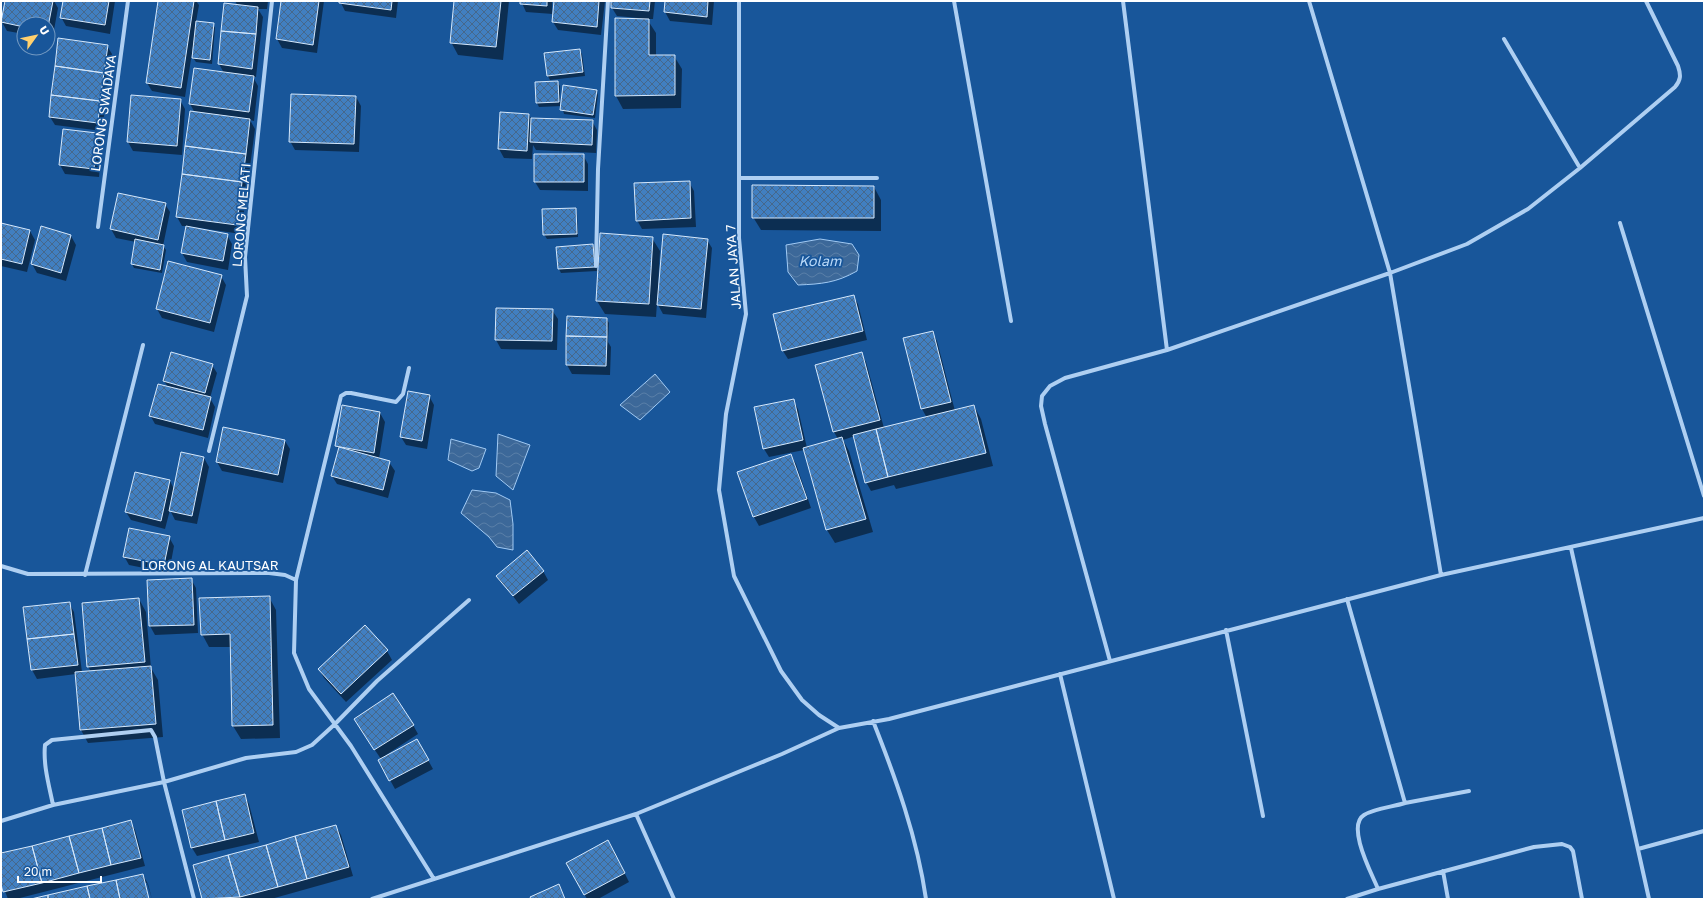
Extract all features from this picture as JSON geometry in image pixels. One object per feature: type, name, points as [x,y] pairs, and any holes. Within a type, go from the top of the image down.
[{"type":"street","name":"LORONG SWADAYA","points":[[98,227],[128,1]]},
{"type":"street","name":"LORONG MELATI","points":[[209,451],[247,296],[245,257],[272,1]]},
{"type":"street","points":[[596,266],[598,169],[608,1]]},
{"type":"street","name":"JALAN JAYA 7","points":[[739,1],[739,238],[746,314],[726,414],[720,490],[734,576],[781,671],[806,704],[819,715],[839,728]]},
{"type":"street","points":[[954,1],[1011,321]]},
{"type":"street","points":[[1123,1],[1167,350]]},
{"type":"street","points":[[1309,1],[1390,273],[1441,575]]},
{"type":"street","points":[[1110,661],[1041,406],[1042,396],[1050,386],[1065,378],[1167,350],[1390,273],[1467,244],[1528,209],[1580,168],[1675,88],[1679,82],[1680,75],[1678,66],[1646,1]]},
{"type":"street","points":[[1504,39],[1580,168]]},
{"type":"street","points":[[739,178],[877,178]]},
{"type":"street","points":[[1620,223],[1704,496]]},
{"type":"street","points":[[85,575],[143,345]]},
{"type":"street","points":[[296,580],[341,396],[346,392],[396,402],[403,394],[409,368]]},
{"type":"street","points":[[372,899],[636,814],[782,754],[839,728],[873,721],[889,720],[1226,630],[1441,575],[1704,518]]},
{"type":"street","points":[[1571,548],[1649,899]]},
{"type":"street","name":"LORONG AL KAUTSAR","points":[[1,566],[28,574],[85,575],[269,573],[285,575],[296,580],[294,653],[309,689],[351,746],[434,879]]},
{"type":"street","points":[[1347,599],[1405,803]]},
{"type":"street","points":[[1,822],[53,805],[164,782],[246,758],[296,752],[312,745],[377,681],[469,600]]},
{"type":"street","points":[[1226,630],[1263,816]]},
{"type":"street","points":[[1060,674],[1114,899]]},
{"type":"street","points":[[873,721],[892,770],[911,828],[917,849],[926,899]]},
{"type":"street","points":[[53,805],[46,768],[45,745],[52,740],[151,730],[156,737],[164,782],[194,899]]},
{"type":"street","points":[[1378,889],[1357,832],[1358,822],[1362,816],[1405,803],[1469,791]]},
{"type":"street","points":[[636,814],[674,899]]},
{"type":"street","points":[[1638,849],[1704,831]]},
{"type":"street","points":[[1347,899],[1378,889],[1534,847],[1562,844],[1570,847],[1573,851],[1582,899]]},
{"type":"street","points":[[1443,871],[1448,899]]},
{"type":"water","name":"Kolam","points":[[820,239],[852,244],[859,255],[857,271],[842,278],[828,282],[798,285],[788,272],[786,245]]},
{"type":"water","points":[[655,374],[670,392],[640,420],[620,405]]},
{"type":"water","points":[[498,434],[530,445],[513,490],[496,476]]},
{"type":"water","points":[[451,439],[486,449],[479,468],[472,471],[448,460]]},
{"type":"water","points":[[472,490],[496,493],[510,500],[513,524],[513,550],[497,547],[489,537],[461,513]]},
{"type":"building","points":[[5,1],[53,1],[50,16],[16,16],[16,25],[1,22]]},
{"type":"building","points":[[63,1],[109,1],[105,25],[60,18]]},
{"type":"building","points":[[158,1],[194,1],[181,88],[146,83]]},
{"type":"building","points":[[281,1],[319,1],[313,45],[276,39]]},
{"type":"building","points":[[339,1],[392,1],[391,10],[339,3]]},
{"type":"building","points":[[454,1],[501,1],[496,47],[450,43]]},
{"type":"building","points":[[520,1],[547,1],[547,6],[520,4]]},
{"type":"building","points":[[554,1],[599,1],[597,27],[552,22]]},
{"type":"building","points":[[611,1],[650,1],[649,11],[611,8]]},
{"type":"building","points":[[665,1],[708,1],[707,17],[664,12]]},
{"type":"building","points":[[224,3],[258,7],[256,34],[221,31]]},
{"type":"building","points":[[615,18],[649,19],[649,55],[675,55],[675,95],[615,96]]},
{"type":"building","points":[[196,21],[214,23],[210,60],[192,58]]},
{"type":"building","points":[[221,31],[256,34],[252,69],[218,64]]},
{"type":"building","points":[[58,38],[108,45],[104,73],[55,66]]},
{"type":"building","points":[[580,49],[583,72],[547,76],[544,53]]},
{"type":"building","points":[[55,66],[104,73],[100,101],[51,95]]},
{"type":"building","points":[[194,68],[254,76],[249,112],[189,104]]},
{"type":"building","points":[[558,81],[559,102],[536,103],[535,82]]},
{"type":"building","points":[[563,85],[597,90],[593,115],[560,110]]},
{"type":"building","points":[[291,94],[356,96],[354,144],[289,142]]},
{"type":"building","points":[[51,95],[100,101],[98,123],[49,117]]},
{"type":"building","points":[[131,95],[181,99],[177,146],[127,142]]},
{"type":"building","points":[[190,111],[250,119],[246,154],[185,146]]},
{"type":"building","points":[[500,112],[529,114],[527,151],[498,149]]},
{"type":"building","points":[[531,118],[593,120],[592,145],[530,142]]},
{"type":"building","points":[[63,129],[97,133],[94,169],[59,165]]},
{"type":"building","points":[[185,146],[246,154],[242,182],[182,174]]},
{"type":"building","points":[[534,154],[584,154],[584,182],[534,182]]},
{"type":"building","points":[[182,174],[242,182],[237,225],[176,217]]},
{"type":"building","points":[[690,181],[691,218],[636,221],[634,183]]},
{"type":"building","points":[[752,185],[874,186],[874,218],[752,218]]},
{"type":"building","points":[[118,193],[166,203],[158,240],[110,229]]},
{"type":"building","points":[[576,208],[577,234],[543,235],[542,209]]},
{"type":"building","points":[[1,223],[30,230],[22,264],[1,259]]},
{"type":"building","points":[[41,226],[71,235],[61,273],[31,264]]},
{"type":"building","points":[[186,226],[228,234],[223,261],[181,253]]},
{"type":"building","points":[[600,233],[653,237],[649,304],[596,301]]},
{"type":"building","points":[[663,234],[708,239],[701,309],[657,305]]},
{"type":"building","points":[[135,239],[164,245],[160,270],[131,264]]},
{"type":"building","points":[[593,244],[595,267],[558,269],[556,247]]},
{"type":"building","points":[[168,261],[222,275],[210,323],[156,309]]},
{"type":"building","points":[[854,295],[863,331],[782,351],[773,314]]},
{"type":"building","points":[[496,308],[553,309],[552,341],[495,340]]},
{"type":"building","points":[[567,316],[607,318],[607,337],[566,336]]},
{"type":"building","points":[[933,331],[951,402],[921,409],[903,338]]},
{"type":"building","points":[[566,336],[607,337],[606,366],[566,365]]},
{"type":"building","points":[[171,352],[213,364],[205,393],[163,381]]},
{"type":"building","points":[[862,352],[880,420],[833,432],[815,365]]},
{"type":"building","points":[[158,384],[211,397],[203,430],[149,416]]},
{"type":"building","points":[[408,391],[430,395],[422,441],[400,437]]},
{"type":"building","points":[[794,399],[803,440],[763,449],[754,407]]},
{"type":"building","points":[[342,405],[380,412],[374,453],[335,446]]},
{"type":"building","points":[[974,405],[986,453],[888,477],[876,429]]},
{"type":"building","points":[[223,427],[285,440],[278,475],[216,462]]},
{"type":"building","points":[[876,429],[888,477],[865,483],[853,435]]},
{"type":"building","points":[[842,437],[866,519],[826,530],[803,448]]},
{"type":"building","points":[[339,447],[390,461],[383,490],[331,476]]},
{"type":"building","points":[[181,452],[204,457],[192,516],[169,511]]},
{"type":"building","points":[[791,454],[807,499],[753,517],[737,472]]},
{"type":"building","points":[[135,472],[170,480],[161,521],[125,512]]},
{"type":"building","points":[[129,528],[170,536],[164,565],[123,557]]},
{"type":"building","points":[[527,550],[544,571],[513,596],[496,576]]},
{"type":"building","points":[[192,578],[194,625],[149,626],[147,580]]},
{"type":"building","points":[[270,596],[273,725],[232,726],[230,634],[201,635],[199,598]]},
{"type":"building","points":[[139,598],[145,662],[87,667],[82,603]]},
{"type":"building","points":[[70,602],[74,634],[27,639],[23,607]]},
{"type":"building","points":[[365,625],[388,650],[341,694],[318,669]]},
{"type":"building","points":[[74,634],[78,665],[31,670],[27,639]]},
{"type":"building","points":[[151,666],[156,724],[80,730],[75,672]]},
{"type":"building","points":[[393,693],[414,725],[374,750],[354,719]]},
{"type":"building","points":[[417,739],[429,760],[389,781],[378,760]]},
{"type":"building","points":[[245,794],[254,833],[225,840],[216,801]]},
{"type":"building","points":[[216,801],[225,840],[191,848],[182,810]]},
{"type":"building","points":[[131,820],[141,858],[111,865],[102,828]]},
{"type":"building","points":[[336,825],[349,867],[307,879],[295,836]]},
{"type":"building","points":[[102,828],[111,865],[79,873],[69,836]]},
{"type":"building","points":[[69,836],[79,873],[42,883],[32,846]]},
{"type":"building","points":[[295,836],[307,879],[278,887],[266,845]]},
{"type":"building","points":[[608,840],[625,873],[584,895],[566,863]]},
{"type":"building","points":[[266,845],[278,887],[240,897],[228,855]]},
{"type":"building","points":[[32,846],[42,883],[3,892],[1,885],[1,853]]},
{"type":"building","points":[[228,855],[240,897],[202,899],[193,865]]},
{"type":"building","points":[[143,874],[149,899],[120,899],[116,880]]},
{"type":"building","points":[[116,880],[120,899],[90,899],[87,886]]},
{"type":"building","points":[[559,884],[565,899],[531,899],[530,897]]},
{"type":"building","points":[[87,886],[90,899],[48,899],[48,895]]},
{"type":"building","points":[[48,895],[48,899],[31,899]]}]
